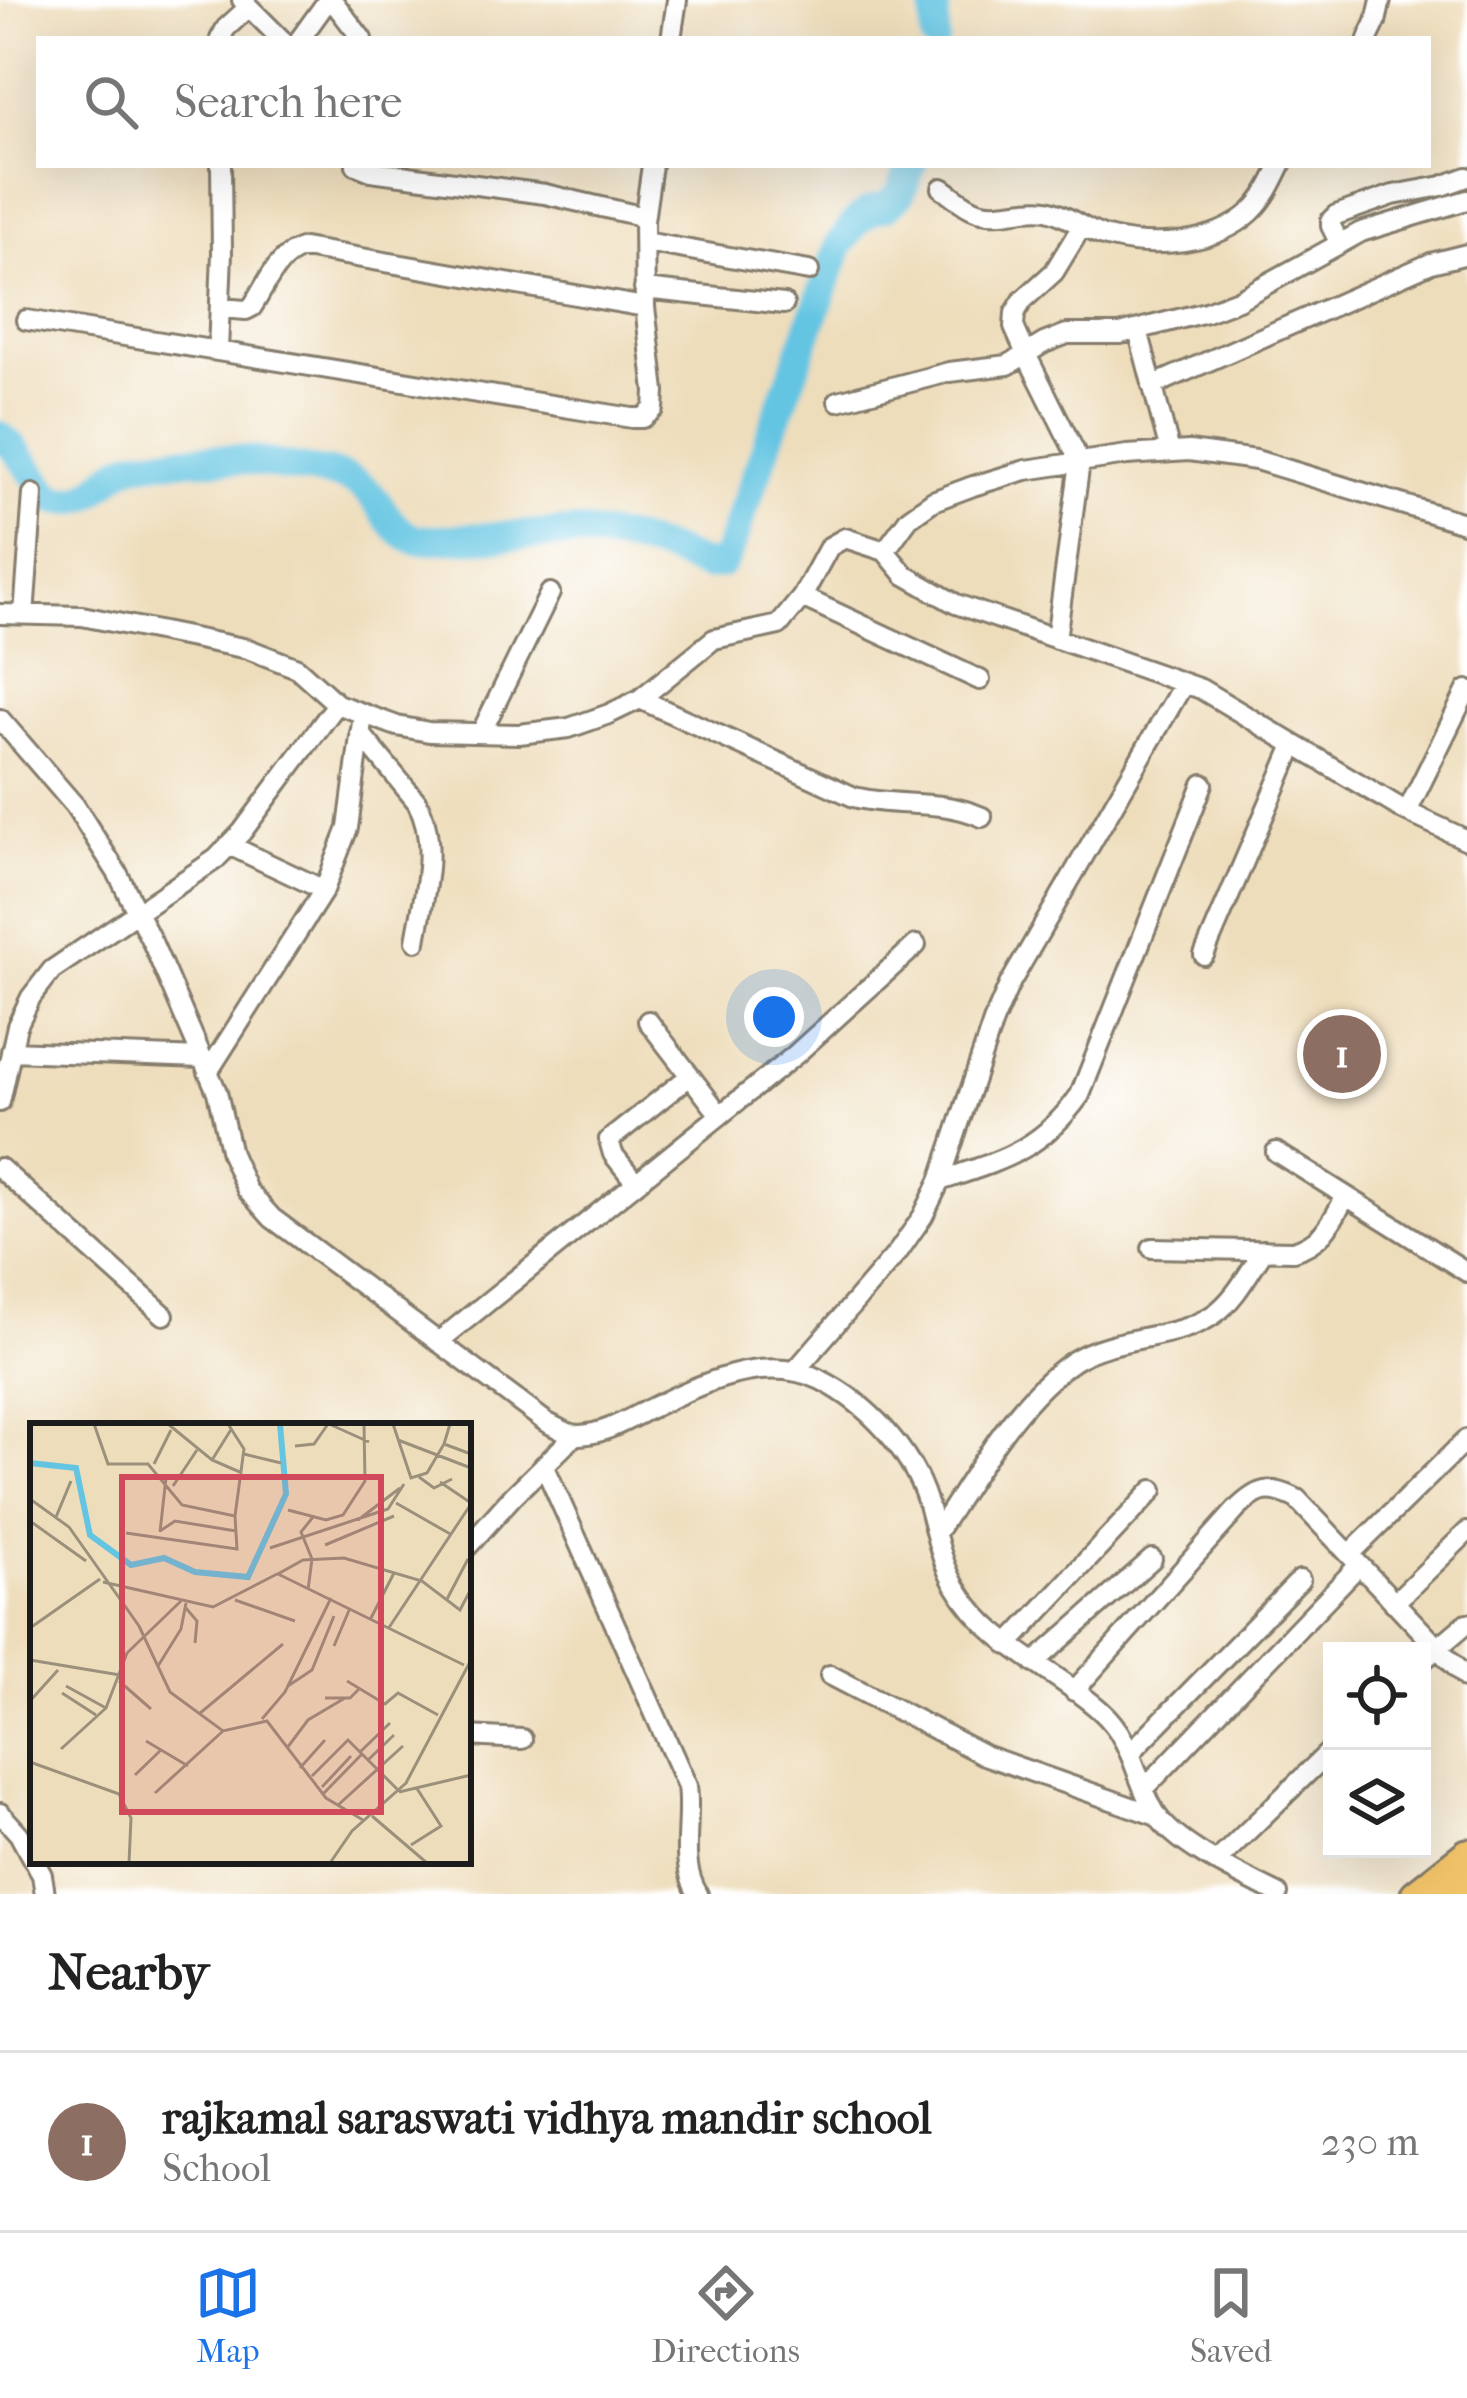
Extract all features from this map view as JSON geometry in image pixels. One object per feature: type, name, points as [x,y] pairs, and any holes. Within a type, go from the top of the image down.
[{"type":"highway","points":[[1415,1894],[1467,1853]]},
{"type":"highway","points":[[1449,1894],[1467,1880]]},
{"type":"street","points":[[303,36],[330,0],[360,36]]},
{"type":"street","points":[[671,36],[677,0]]},
{"type":"street","points":[[1369,36],[1381,0]]},
{"type":"street","points":[[222,36],[245,3],[278,36]]},
{"type":"street","points":[[218,351],[221,168]]},
{"type":"street","points":[[364,168],[566,198],[637,215],[644,221]]},
{"type":"street","points":[[26,320],[643,418],[654,409],[655,391],[644,298],[644,221],[652,168]]},
{"type":"street","points":[[942,188],[981,212],[1053,211],[1102,236],[1154,243],[1225,230],[1266,195],[1280,168]]},
{"type":"street","points":[[1339,242],[1331,226],[1336,215],[1467,177]]},
{"type":"street","points":[[838,401],[949,372],[1008,365],[1067,334],[1120,334],[1238,300],[1361,232],[1467,200]]},
{"type":"street","points":[[1056,639],[1080,462],[1014,327],[1023,300],[1054,272],[1082,226]]},
{"type":"street","points":[[645,242],[809,271]]},
{"type":"street","points":[[220,308],[252,307],[290,252],[304,248],[644,298],[784,304]]},
{"type":"street","points":[[1152,386],[1431,263],[1467,254]]},
{"type":"street","points":[[1138,330],[1170,452]]},
{"type":"street","points":[[885,551],[909,518],[932,501],[974,485],[1026,470],[1189,451],[1256,460],[1467,524]]},
{"type":"street","points":[[24,615],[33,494]]},
{"type":"street","points":[[362,724],[429,732],[519,734],[568,728],[640,699],[703,645],[732,633],[778,625],[802,596],[829,548],[845,538],[885,551],[905,575],[956,604],[1201,689],[1407,812],[1467,840]]},
{"type":"street","points":[[481,733],[550,593]]},
{"type":"street","points":[[802,596],[980,680]]},
{"type":"street","points":[[0,614],[82,616],[248,649],[297,668],[362,724],[424,815],[429,847],[416,941]]},
{"type":"street","points":[[795,1370],[898,1252],[923,1216],[940,1181],[1009,985],[1184,683]]},
{"type":"street","points":[[1407,812],[1467,690]]},
{"type":"street","points":[[640,699],[854,797],[877,803],[961,807],[982,817]]},
{"type":"street","points":[[0,1102],[17,1026],[52,970],[216,859],[337,704]]},
{"type":"street","points":[[0,719],[75,806],[138,911],[217,1093],[231,1154],[248,1190],[272,1218],[545,1422],[574,1436]]},
{"type":"street","points":[[205,1065],[324,890],[348,829],[362,724]]},
{"type":"street","points":[[1204,955],[1294,745]]},
{"type":"street","points":[[940,1181],[1017,1153],[1040,1139],[1080,1095],[1203,784]]},
{"type":"street","points":[[229,845],[324,890]]},
{"type":"street","points":[[438,1342],[795,1055],[916,945]]},
{"type":"street","points":[[648,1021],[720,1115]]},
{"type":"street","points":[[11,1051],[205,1065]]},
{"type":"street","points":[[636,1183],[609,1140],[690,1076]]},
{"type":"street","points":[[1276,1152],[1467,1272]]},
{"type":"street","points":[[0,1168],[164,1315]]},
{"type":"street","points":[[1152,1248],[1293,1251],[1308,1247],[1328,1229],[1346,1196]]},
{"type":"street","points":[[936,1533],[1018,1413],[1055,1374],[1079,1357],[1113,1343],[1182,1328],[1215,1314],[1264,1250]]},
{"type":"street","points":[[471,1543],[574,1436],[608,1430],[711,1381],[745,1372],[795,1370],[821,1380],[866,1411],[908,1458],[954,1586],[982,1621],[1119,1728],[1157,1816],[1177,1835],[1277,1894]]},
{"type":"street","points":[[1145,1788],[1467,1439]]},
{"type":"street","points":[[544,1465],[687,1786],[686,1870],[698,1894]]},
{"type":"street","points":[[1008,1645],[1153,1490]]},
{"type":"street","points":[[1074,1691],[1236,1510],[1262,1491],[1279,1490],[1297,1499],[1394,1603],[1420,1642]]},
{"type":"street","points":[[1394,1603],[1467,1532]]},
{"type":"street","points":[[1034,1663],[1152,1559]]},
{"type":"street","points":[[1131,1753],[1300,1580]]},
{"type":"street","points":[[1431,1653],[1467,1623]]},
{"type":"street","points":[[1431,1656],[1467,1679]]},
{"type":"street","points":[[830,1675],[984,1755],[1157,1816]]},
{"type":"street","points":[[471,1736],[522,1739]]},
{"type":"street","points":[[1216,1862],[1331,1750]]},
{"type":"street","points":[[0,1813],[30,1854]]},
{"type":"street","points":[[35,1864],[45,1894]]},
{"type":"waterway","points":[[935,0],[935,36]]},
{"type":"waterway","points":[[0,436],[52,498],[83,498],[121,469],[149,461],[250,461],[352,481],[367,491],[398,529],[417,540],[574,533],[624,539],[705,566],[721,564],[839,246],[856,222],[900,194],[911,168]]},
{"type":"place","name":"rajkamal saraswati vidhya mandir school","points":[[1342,1054]]}]
